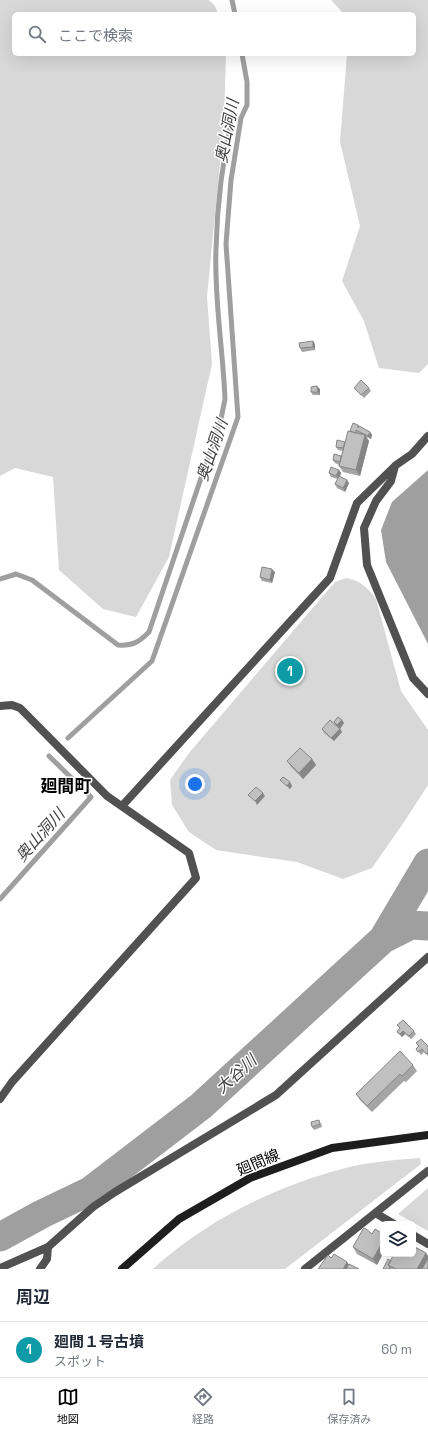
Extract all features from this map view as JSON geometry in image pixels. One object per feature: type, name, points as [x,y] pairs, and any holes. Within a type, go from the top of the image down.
[{"type":"street","points":[[122,806],[330,578],[356,503],[396,465],[412,454],[428,436]]},
{"type":"street","points":[[396,465],[391,481],[376,501],[364,528],[367,565],[413,678],[428,694]]},
{"type":"street","points":[[0,706],[12,705],[20,708],[107,796],[189,853],[196,878],[12,1082],[0,1099]]},
{"type":"street","points":[[0,1268],[48,1247],[98,1203],[276,1095],[428,957]]},
{"type":"street","name":"廻間線","points":[[122,1269],[180,1219],[250,1178],[332,1148],[401,1138],[428,1136]]},
{"type":"street","points":[[305,1269],[377,1214],[428,1171]]},
{"type":"street","points":[[377,1214],[389,1221]]},
{"type":"street","points":[[416,1237],[428,1244]]},
{"type":"street","points":[[40,1269],[47,1258],[48,1247]]},
{"type":"shaded area","points":[[0,0],[209,0],[215,6],[217,12],[12,12],[12,56],[226,56],[224,122],[207,297],[212,364],[169,557],[136,617],[103,609],[59,570],[53,477],[15,468],[0,476]]},
{"type":"shaded area","points":[[331,0],[428,0],[428,364],[419,373],[379,368],[364,321],[342,281],[360,226],[340,142],[347,56],[416,56],[416,12],[342,12]]},
{"type":"shaded area","points":[[428,470],[428,644],[386,562],[381,530],[392,502]]},
{"type":"shaded area","points":[[346,578],[363,585],[376,599],[401,691],[428,730],[428,785],[372,868],[343,879],[297,862],[216,850],[189,832],[172,805],[170,780],[189,753],[335,582]]},
{"type":"shaded area","points":[[420,1158],[421,1164],[285,1269],[153,1269],[173,1252],[218,1221],[291,1185],[316,1176],[351,1167]]},
{"type":"shaded area","points":[[428,1188],[428,1231],[416,1224],[416,1221],[410,1221],[398,1214]]},
{"type":"building","points":[[313,341],[313,347],[300,348],[299,343]]},
{"type":"building","points":[[361,380],[369,388],[361,395],[354,388]]},
{"type":"building","points":[[317,386],[318,392],[311,392],[311,387]]},
{"type":"building","points":[[353,423],[358,425],[358,428],[359,426],[370,432],[368,436],[356,430],[356,433],[350,431]]},
{"type":"building","points":[[348,431],[365,435],[356,470],[339,466]]},
{"type":"building","points":[[337,440],[345,442],[343,448],[336,447]]},
{"type":"building","points":[[334,454],[341,456],[340,462],[333,460]]},
{"type":"building","points":[[331,467],[339,470],[336,476],[329,473]]},
{"type":"building","points":[[339,476],[347,480],[343,488],[335,484]]},
{"type":"building","points":[[262,567],[272,569],[270,580],[260,577]]},
{"type":"building","points":[[338,717],[342,720],[337,725],[334,722]]},
{"type":"building","points":[[330,720],[340,729],[331,738],[322,729]]},
{"type":"building","points":[[300,748],[312,759],[299,773],[287,761]]},
{"type":"building","points":[[283,777],[290,782],[287,786],[280,780]]},
{"type":"building","points":[[256,787],[263,793],[255,801],[248,795]]},
{"type":"building","points":[[403,1020],[414,1031],[409,1036],[403,1031],[400,1034],[397,1032],[400,1028],[397,1025]]},
{"type":"building","points":[[421,1039],[428,1046],[428,1052],[426,1054],[422,1049],[418,1052],[416,1049],[419,1046],[416,1043]]},
{"type":"building","points":[[400,1051],[413,1065],[402,1076],[400,1074],[367,1106],[356,1094]]},
{"type":"building","points":[[319,1120],[320,1124],[312,1127],[311,1122]]},
{"type":"building","points":[[365,1228],[372,1234],[375,1229],[380,1232],[380,1246],[373,1259],[353,1247]]},
{"type":"building","points":[[416,1248],[426,1253],[417,1269],[396,1269],[388,1265],[392,1257],[416,1257]]},
{"type":"building","points":[[334,1254],[347,1262],[343,1269],[318,1269],[328,1255],[331,1258]]},
{"type":"building","points":[[428,1258],[428,1269],[422,1269]]},
{"type":"building","points":[[388,1259],[391,1261],[388,1265],[390,1269],[383,1269]]},
{"type":"building","points":[[349,1264],[359,1269],[346,1269]]},
{"type":"waterway","name":"奥山洞川","points":[[232,0],[235,12]]},
{"type":"waterway","name":"奥山洞川","points":[[68,738],[152,661],[238,417],[226,244],[231,180],[241,118],[247,105],[247,82],[242,56]]},
{"type":"waterway","points":[[0,579],[16,574],[32,580],[118,645],[135,643],[149,632],[221,419],[225,399],[217,305],[216,249],[221,181],[233,113]]},
{"type":"waterway","name":"奥山洞川","points":[[0,899],[91,797],[49,756]]},
{"type":"waterway","name":"大谷川","points":[[0,1237],[42,1214],[90,1191],[201,1106],[383,939],[428,863]]},
{"type":"waterway","points":[[383,939],[411,925],[428,926]]},
{"type":"place","name":"廻間１号古墳","points":[[290,671]]},
{"type":"district","name":"廻間町","points":[[66,786]]}]
